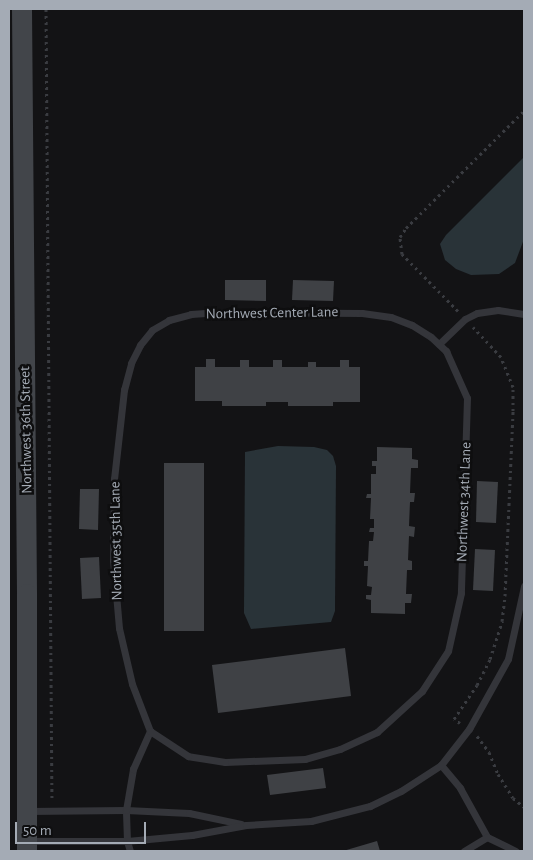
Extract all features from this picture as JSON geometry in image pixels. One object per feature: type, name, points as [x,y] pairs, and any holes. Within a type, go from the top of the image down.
[{"type":"main road","name":"Northwest 36th Street","points":[[22,9],[27,594],[27,846]]},
{"type":"lane","points":[[439,344],[466,319],[477,313],[498,310],[524,314]]},
{"type":"lane","name":"Northwest Center Lane","points":[[140,345],[152,330],[169,320],[191,314],[315,311],[362,313],[390,317],[412,325]]},
{"type":"lane","name":"Northwest 34th Lane","points":[[150,731],[188,756],[225,762],[305,759],[340,749],[377,732],[422,691],[448,651],[462,583],[467,398],[459,376],[439,344],[412,325]]},
{"type":"lane","name":"Northwest 35th Lane","points":[[140,345],[131,363],[124,390],[114,479],[113,560],[119,628],[132,684],[150,731]]},
{"type":"lane","points":[[27,846],[127,841],[192,835],[246,825],[311,821],[370,806],[401,791],[441,765],[469,729],[508,658],[524,586]]},
{"type":"lane","points":[[130,851],[127,841],[126,810],[133,769],[150,731]]},
{"type":"lane","points":[[441,765],[460,788],[487,837],[516,851]]},
{"type":"lane","points":[[26,811],[126,810],[189,813],[246,825]]},
{"type":"lane","points":[[464,851],[487,837]]},
{"type":"path","points":[[46,9],[53,811]]},
{"type":"path","points":[[454,719],[482,740],[498,774],[513,798],[524,807]]},
{"type":"shaded area","points":[[524,157],[524,239],[515,263],[499,274],[471,275],[456,269],[445,260],[440,244],[446,235]]},
{"type":"shaded area","points":[[278,446],[314,447],[327,450],[333,456],[336,466],[335,611],[331,622],[251,629],[244,613],[245,452]]},
{"type":"building","points":[[225,280],[266,280],[266,301],[225,300]]},
{"type":"building","points":[[293,280],[334,281],[333,301],[292,300]]},
{"type":"building","points":[[206,359],[215,359],[215,367],[240,367],[240,360],[249,360],[249,367],[273,367],[273,360],[282,360],[282,367],[308,367],[308,362],[316,362],[316,367],[340,367],[340,360],[349,360],[349,367],[360,367],[360,402],[333,402],[333,406],[288,406],[288,402],[266,402],[266,406],[222,406],[222,401],[195,401],[195,367],[206,367]]},
{"type":"building","points":[[377,447],[412,448],[412,459],[418,460],[418,468],[411,468],[410,493],[415,493],[414,502],[410,502],[409,526],[415,527],[414,537],[409,536],[408,560],[412,561],[412,570],[407,570],[406,594],[412,594],[411,603],[405,603],[405,614],[371,613],[371,600],[366,599],[366,595],[371,595],[372,587],[367,586],[368,566],[364,566],[364,561],[368,561],[369,541],[373,541],[374,532],[369,532],[370,528],[374,528],[374,519],[370,519],[371,498],[366,498],[367,494],[371,494],[371,474],[376,474],[376,466],[372,466],[372,461],[377,461]]},
{"type":"building","points":[[164,463],[204,463],[204,631],[164,631]]},
{"type":"building","points":[[477,481],[498,482],[496,523],[476,522]]},
{"type":"building","points":[[80,489],[99,489],[98,530],[79,529]]},
{"type":"building","points":[[475,549],[495,550],[493,591],[473,590]]},
{"type":"building","points":[[99,557],[101,598],[82,599],[80,558]]},
{"type":"building","points":[[345,648],[351,696],[218,713],[212,665]]},
{"type":"building","points":[[323,768],[326,788],[270,795],[267,775]]},
{"type":"building","points":[[377,841],[380,851],[343,851]]}]
